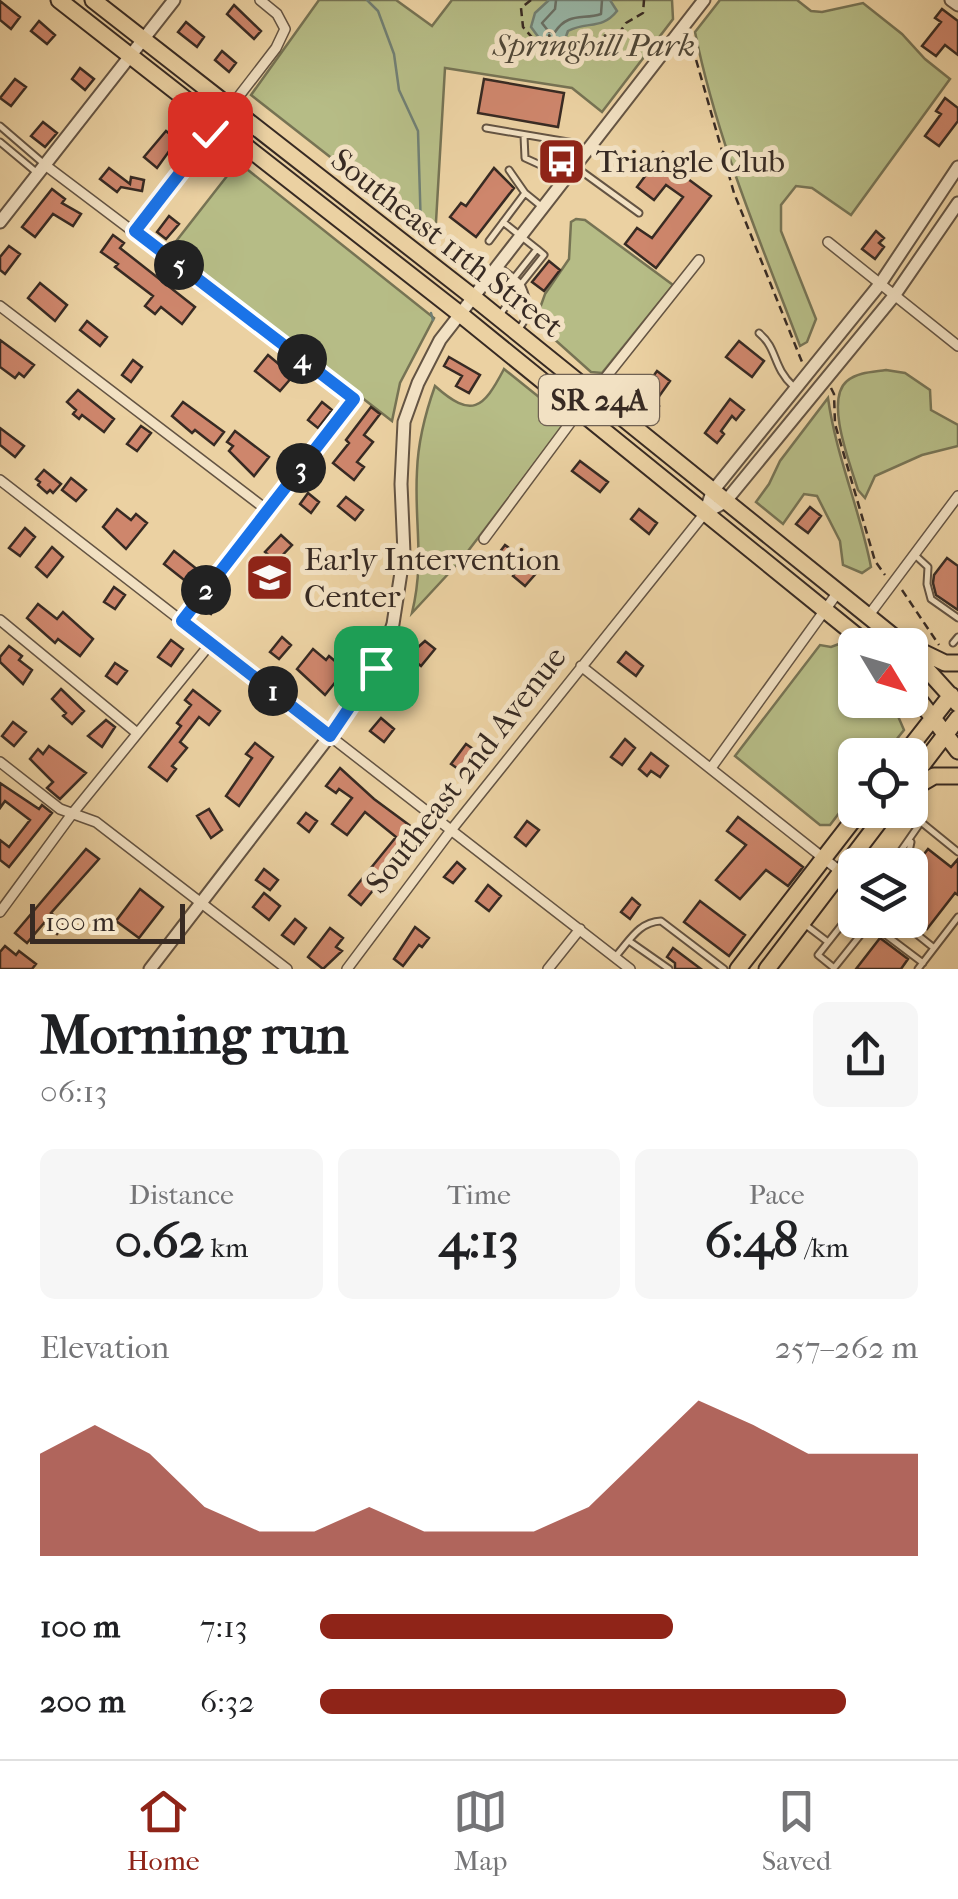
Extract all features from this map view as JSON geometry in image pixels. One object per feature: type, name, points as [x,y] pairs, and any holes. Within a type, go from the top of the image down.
[{"type":"highway","name":"Southeast 11th Street","points":[[59,0],[460,314],[849,628]]},
{"type":"highway","name":"Southeast 11th Street","points":[[93,0],[473,297],[885,628]]},
{"type":"highway","points":[[928,656],[945,664],[952,658]]},
{"type":"highway","name":"Southeast 11th Street","points":[[928,669],[955,699]]},
{"type":"highway","points":[[917,738],[934,716],[955,699]]},
{"type":"highway","points":[[928,709],[958,750]]},
{"type":"highway","points":[[928,757],[958,718]]},
{"type":"highway","points":[[928,780],[958,776]]},
{"type":"highway","points":[[738,969],[846,828]]},
{"type":"highway","points":[[859,848],[874,828]]},
{"type":"highway","points":[[768,969],[838,876]]},
{"type":"street","points":[[0,222],[174,0]]},
{"type":"street","points":[[135,231],[276,48],[285,28],[277,14],[260,0]]},
{"type":"street","points":[[150,969],[330,736],[376,668],[393,624],[404,553],[404,422],[440,340],[704,0]]},
{"type":"street","points":[[951,0],[958,5]]},
{"type":"street","name":"Southeast 2nd Avenue","points":[[718,497],[795,388],[880,284],[958,167]]},
{"type":"street","points":[[42,169],[135,231],[354,399],[182,621]]},
{"type":"street","name":"Southeast 2nd Avenue","points":[[347,969],[452,830],[718,497],[894,296],[958,203]]},
{"type":"street","points":[[828,242],[958,346]]},
{"type":"street","points":[[484,539],[592,394],[700,260]]},
{"type":"street","points":[[0,306],[268,510]]},
{"type":"street","points":[[0,480],[630,969]]},
{"type":"street","points":[[869,615],[958,496]]},
{"type":"street","points":[[711,768],[838,591]]},
{"type":"street","points":[[0,620],[137,732]]},
{"type":"street","points":[[0,912],[72,814],[211,643]]},
{"type":"street","points":[[581,666],[838,870]]},
{"type":"street","points":[[0,762],[60,809],[96,822],[287,969]]},
{"type":"street","points":[[0,888],[12,897]]},
{"type":"street","points":[[548,969],[580,929]]},
{"type":"lane","points":[[0,126],[42,169]]},
{"type":"lane","points":[[486,128],[574,143],[586,152]]},
{"type":"lane","points":[[524,136],[525,158],[549,169],[562,183]]},
{"type":"lane","points":[[0,142],[42,169]]},
{"type":"lane","points":[[575,166],[639,213]]},
{"type":"lane","points":[[509,170],[526,194],[543,208]]},
{"type":"lane","points":[[488,241],[526,194]]},
{"type":"lane","points":[[498,318],[544,255],[503,222]]},
{"type":"lane","points":[[514,278],[536,249]]},
{"type":"lane","points":[[498,266],[521,284],[530,304],[516,332]]},
{"type":"lane","points":[[759,333],[770,342],[778,372],[795,388]]},
{"type":"lane","points":[[914,554],[928,567],[931,599],[958,618]]},
{"type":"lane","points":[[904,848],[921,822],[958,852]]},
{"type":"lane","points":[[911,839],[911,848]]},
{"type":"lane","points":[[887,938],[921,966],[958,918]]},
{"type":"lane","points":[[616,958],[646,924],[661,921],[724,969]]},
{"type":"lane","points":[[803,922],[828,942]]},
{"type":"lane","points":[[838,930],[818,955],[834,968],[856,938]]},
{"type":"lane","points":[[922,938],[934,948]]},
{"type":"lane","points":[[629,941],[668,969]]},
{"type":"path","points":[[531,0],[522,8],[524,28],[542,50],[561,52],[586,50],[614,40],[626,24],[643,14],[644,0]]},
{"type":"path","points":[[686,22],[734,193],[804,364]]},
{"type":"path","points":[[829,386],[834,394],[835,424],[876,562],[891,582],[907,593],[952,658]]},
{"type":"green space","name":"Springhill Park","points":[[319,0],[396,0],[432,26],[452,0],[672,0],[673,19],[602,112],[572,88],[445,68],[435,239],[251,95]]},
{"type":"green space","points":[[720,0],[797,0],[811,11],[822,12],[863,3],[950,79],[851,215],[812,188],[796,186],[781,205],[781,231],[816,319],[807,342],[800,346],[741,191],[704,73],[695,32]]},
{"type":"green space","points":[[238,162],[434,318],[400,383],[392,421],[170,249]]},
{"type":"green space","points":[[585,220],[673,285],[602,373],[591,372],[535,322],[545,294],[569,259],[571,222]]},
{"type":"green space","points":[[504,369],[565,418],[564,425],[462,559],[412,613],[419,558],[418,460],[435,386],[458,403],[476,405],[490,393]]},
{"type":"green space","points":[[886,370],[905,373],[930,390],[931,410],[958,425],[958,446],[922,455],[875,476],[865,498],[858,490],[845,450],[838,403],[841,390],[851,378]]},
{"type":"green space","points":[[828,398],[871,567],[862,573],[843,565],[840,541],[817,496],[804,494],[783,524],[756,502],[780,461]]},
{"type":"green space","points":[[838,644],[838,718],[899,718],[904,730],[898,738],[838,738],[838,814],[830,825],[820,825],[735,756],[820,645]]},
{"type":"water","points":[[549,0],[610,0],[617,11],[606,21],[568,31],[564,42],[542,42],[531,27],[535,13]]},
{"type":"building","points":[[0,1],[20,17],[11,29],[0,20]]},
{"type":"building","points":[[234,5],[261,31],[254,39],[227,14]]},
{"type":"building","points":[[942,9],[958,21],[958,55],[945,45],[936,56],[922,46],[941,22],[935,18]]},
{"type":"building","points":[[39,21],[55,35],[47,44],[31,31]]},
{"type":"building","points":[[186,22],[204,37],[197,47],[178,32]]},
{"type":"building","points":[[222,51],[236,63],[229,72],[215,60]]},
{"type":"building","points":[[80,68],[94,79],[85,90],[72,79]]},
{"type":"building","points":[[15,79],[26,87],[11,106],[0,98]]},
{"type":"building","points":[[484,79],[564,93],[558,127],[478,113]]},
{"type":"building","points":[[945,98],[958,108],[958,121],[939,146],[925,136],[941,114],[936,111]]},
{"type":"building","points":[[43,122],[57,133],[45,147],[31,136]]},
{"type":"building","points":[[166,131],[175,143],[157,168],[144,157]]},
{"type":"building","points":[[663,152],[688,171],[684,176],[711,196],[656,268],[625,244],[637,228],[652,238],[683,197],[666,185],[654,200],[637,187]]},
{"type":"building","points":[[109,168],[130,184],[131,177],[144,180],[142,191],[121,187],[117,192],[100,179]]},
{"type":"building","points":[[494,168],[514,188],[476,237],[450,217],[461,203],[466,206]]},
{"type":"building","points":[[52,189],[65,199],[62,203],[81,214],[73,226],[53,214],[35,237],[22,227]]},
{"type":"building","points":[[169,216],[179,224],[166,239],[157,232]]},
{"type":"building","points":[[876,231],[884,238],[879,243],[884,247],[875,259],[862,249]]},
{"type":"building","points":[[113,235],[124,243],[120,248],[195,307],[182,324],[161,307],[155,314],[145,306],[153,296],[101,252]]},
{"type":"building","points":[[9,246],[20,254],[5,274],[0,270],[0,257]]},
{"type":"building","points":[[549,261],[560,270],[544,291],[532,282]]},
{"type":"building","points":[[40,283],[67,305],[55,321],[28,298]]},
{"type":"building","points":[[87,321],[107,337],[100,346],[80,330]]},
{"type":"building","points":[[0,340],[34,365],[24,377],[19,373],[15,378],[0,367]]},
{"type":"building","points":[[739,341],[764,361],[752,377],[726,357]]},
{"type":"building","points":[[268,355],[293,376],[280,391],[255,371]]},
{"type":"building","points":[[449,357],[480,375],[469,393],[456,386],[462,376],[444,366]]},
{"type":"building","points":[[133,360],[142,367],[131,382],[122,375]]},
{"type":"building","points":[[657,371],[670,381],[655,402],[659,406],[651,416],[634,403]]},
{"type":"building","points":[[78,390],[114,419],[104,432],[82,415],[79,419],[73,414],[76,410],[67,402]]},
{"type":"building","points":[[730,399],[744,410],[736,420],[732,416],[717,443],[705,433]]},
{"type":"building","points":[[183,402],[224,432],[214,445],[172,416]]},
{"type":"building","points":[[322,402],[332,410],[318,428],[308,420]]},
{"type":"building","points":[[371,407],[380,414],[364,435],[373,442],[357,462],[364,467],[354,480],[333,463]]},
{"type":"building","points":[[141,426],[151,433],[137,451],[127,444]]},
{"type":"building","points":[[0,428],[24,446],[15,457],[0,445]]},
{"type":"building","points":[[235,431],[269,457],[254,476],[229,451],[233,446],[227,442]]},
{"type":"building","points":[[580,461],[608,482],[600,492],[572,471]]},
{"type":"building","points":[[44,470],[61,484],[53,493],[38,485],[36,479]]},
{"type":"building","points":[[71,478],[86,490],[76,501],[62,490]]},
{"type":"building","points":[[308,493],[319,502],[311,513],[300,504]]},
{"type":"building","points":[[346,497],[363,510],[355,520],[338,506]]},
{"type":"building","points":[[810,507],[821,516],[808,533],[796,524]]},
{"type":"building","points":[[117,509],[131,520],[136,514],[147,523],[126,549],[103,527]]},
{"type":"building","points":[[639,509],[657,523],[649,534],[631,519]]},
{"type":"building","points":[[25,528],[35,537],[20,556],[9,548]]},
{"type":"building","points":[[281,535],[292,545],[276,562],[265,552]]},
{"type":"building","points":[[505,545],[539,570],[525,586],[513,576],[518,569],[499,553]]},
{"type":"building","points":[[52,547],[63,557],[47,577],[36,567]]},
{"type":"building","points":[[174,551],[203,574],[193,587],[164,564]]},
{"type":"building","points":[[947,558],[958,566],[958,610],[936,595],[933,583],[934,575]]},
{"type":"building","points":[[114,587],[125,595],[115,609],[104,602]]},
{"type":"building","points":[[218,589],[225,595],[211,614],[203,608]]},
{"type":"building","points":[[38,604],[57,619],[63,612],[93,639],[80,656],[58,639],[55,643],[27,618]]},
{"type":"building","points":[[282,637],[291,645],[279,659],[270,652]]},
{"type":"building","points":[[171,640],[183,649],[171,666],[158,657]]},
{"type":"building","points":[[425,641],[435,649],[421,666],[408,656]]},
{"type":"building","points":[[9,646],[32,670],[23,684],[0,662]]},
{"type":"building","points":[[344,646],[358,654],[325,695],[297,669],[313,649],[326,660],[329,656],[335,661]]},
{"type":"building","points":[[626,652],[643,666],[636,676],[618,662]]},
{"type":"building","points":[[115,663],[127,671],[117,684],[106,676]]},
{"type":"building","points":[[61,689],[84,711],[72,724],[52,699]]},
{"type":"building","points":[[193,690],[220,711],[209,725],[199,717],[180,742],[187,748],[172,766],[176,769],[167,781],[149,767],[181,726],[177,723],[191,705],[185,700]]},
{"type":"building","points":[[381,718],[394,729],[384,742],[370,731]]},
{"type":"building","points":[[106,720],[115,727],[102,747],[88,736]]},
{"type":"building","points":[[13,722],[26,732],[14,746],[2,736]]},
{"type":"building","points":[[625,739],[635,748],[622,765],[611,757]]},
{"type":"building","points":[[255,743],[273,757],[239,806],[226,796],[252,758],[246,754]]},
{"type":"building","points":[[466,744],[479,753],[464,773],[451,764]]},
{"type":"building","points":[[49,746],[86,773],[60,799],[47,788],[53,782],[30,759],[38,749],[43,754]]},
{"type":"building","points":[[651,753],[668,766],[660,777],[651,771],[647,776],[639,769]]},
{"type":"building","points":[[340,768],[420,833],[361,905],[349,895],[396,837],[365,812],[347,835],[332,824],[352,798],[326,786]]},
{"type":"building","points":[[0,783],[39,809],[42,805],[52,813],[9,867],[0,860],[0,840],[9,847],[30,820],[5,801],[0,808]]},
{"type":"building","points":[[209,809],[222,830],[211,838],[197,816]]},
{"type":"building","points":[[306,813],[317,821],[309,832],[298,823]]},
{"type":"building","points":[[738,817],[803,867],[788,886],[766,870],[740,899],[716,880],[746,845],[727,831]]},
{"type":"building","points":[[527,821],[539,830],[526,846],[515,837]]},
{"type":"building","points":[[86,849],[99,859],[51,913],[65,925],[57,934],[44,923],[27,943],[15,933]]},
{"type":"building","points":[[928,849],[951,867],[958,859],[958,895],[955,893],[928,928]]},
{"type":"building","points":[[457,862],[465,869],[453,883],[444,877]]},
{"type":"building","points":[[264,869],[278,880],[270,890],[256,880]]},
{"type":"building","points":[[488,885],[501,896],[489,911],[476,901]]},
{"type":"building","points":[[140,889],[163,907],[139,938],[116,921]]},
{"type":"building","points":[[264,893],[280,906],[269,920],[253,907]]},
{"type":"building","points":[[632,898],[640,905],[630,919],[621,912]]},
{"type":"building","points":[[700,901],[745,935],[729,956],[684,922]]},
{"type":"building","points":[[295,919],[306,928],[294,944],[282,935]]},
{"type":"building","points":[[415,927],[429,938],[403,966],[394,959]]},
{"type":"building","points":[[330,928],[343,938],[336,947],[342,951],[323,969],[308,957]]},
{"type":"building","points":[[880,938],[908,959],[901,969],[856,969]]},
{"type":"building","points":[[5,946],[36,964],[32,969],[0,969],[0,952]]},
{"type":"building","points":[[673,948],[701,969],[675,969],[675,963],[667,957]]},
{"type":"waterway","points":[[367,0],[378,11],[394,54],[399,90],[418,131],[421,230]]},
{"type":"waterway","points":[[431,313],[433,320]]},
{"type":"place","name":"Triangle Club","points":[[561,161]]},
{"type":"place","name":"Early Intervention Center","points":[[269,577]]},
{"type":"route","points":[[210,134],[135,231],[354,399],[182,621],[330,736],[376,668]]}]
